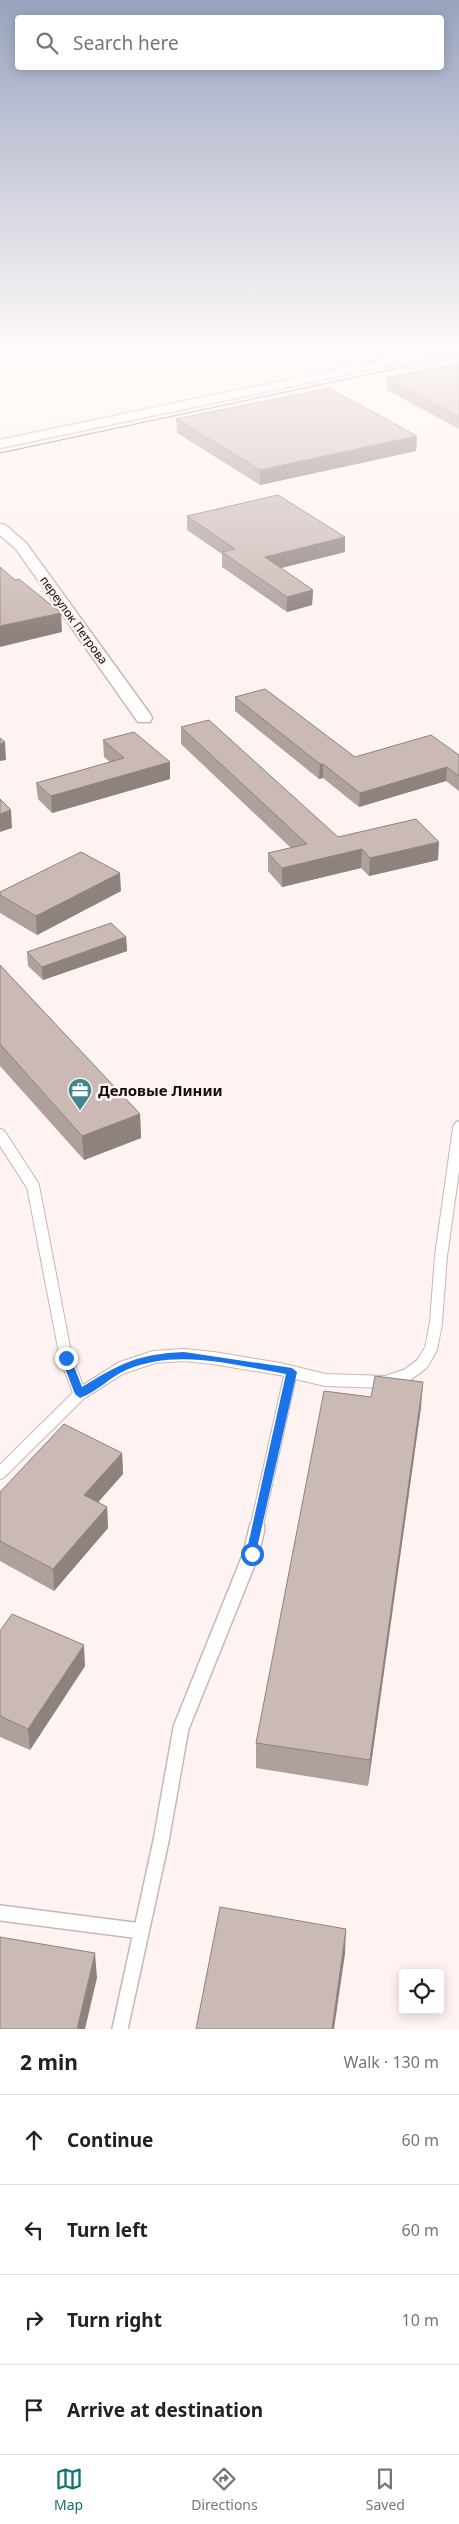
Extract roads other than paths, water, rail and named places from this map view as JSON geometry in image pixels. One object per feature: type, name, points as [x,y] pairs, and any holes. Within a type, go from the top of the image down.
[{"type":"street","name":"переулок Петрова","points":[[0,528],[21,546],[144,718]]},
{"type":"lane","points":[[0,1473],[80,1394],[121,1368],[154,1357],[184,1355],[213,1358],[325,1380],[386,1382],[407,1375],[422,1364],[431,1349],[436,1323],[441,1256],[459,1126]]},
{"type":"lane","points":[[0,1135],[33,1186],[64,1350],[80,1394]]},
{"type":"lane","points":[[120,2029],[161,1841],[181,1728],[252,1554],[292,1372]]},
{"type":"lane","points":[[0,1913],[141,1931]]},
{"type":"tram line","points":[[0,453],[44,444]]},
{"type":"place","name":"Деловые Линии","points":[[80,1111]]}]
